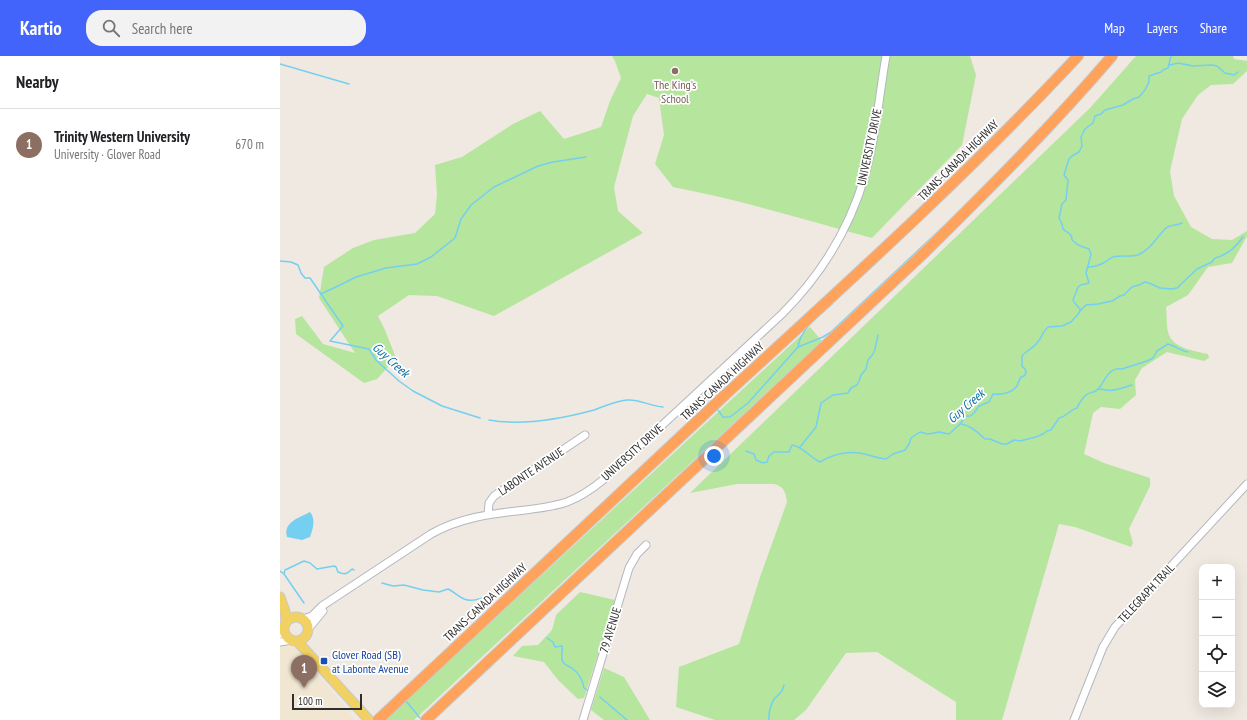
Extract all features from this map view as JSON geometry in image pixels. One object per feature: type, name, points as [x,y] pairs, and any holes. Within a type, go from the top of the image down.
[{"type":"highway","name":"TRANS-CANADA HIGHWAY","points":[[378,720],[922,213],[962,175],[1078,56]]},
{"type":"highway","points":[[426,720],[935,242],[984,194],[1060,115],[1112,56]]},
{"type":"main road","points":[[280,597],[300,618],[306,621],[309,646],[313,658]]},
{"type":"main road","points":[[280,597],[285,612],[284,628],[287,636],[295,640],[313,658],[369,720]]},
{"type":"main road","points":[[284,628],[291,618],[300,618]]},
{"type":"main road","points":[[295,640],[301,640],[308,632]]},
{"type":"street","name":"UNIVERSITY DRIVE","points":[[300,618],[310,617],[322,606],[431,534],[457,522],[488,515],[559,504],[576,498],[594,487],[782,314],[811,282],[832,252],[848,221],[860,190],[872,146],[886,56]]},
{"type":"street","name":"LABONTE AVENUE","points":[[488,515],[489,503],[494,496],[585,435]]},
{"type":"street","name":"TELEGRAPH TRAIL","points":[[1074,720],[1104,647],[1115,627],[1247,484]]},
{"type":"street","name":"79 AVENUE","points":[[583,720],[629,568],[637,554],[646,545]]},
{"type":"street","name":"UNIVERSITY DRIVE","points":[[308,632],[331,601]]},
{"type":"street","points":[[280,642],[295,640]]},
{"type":"shaded area","points":[[280,617],[302,655],[355,720],[280,720]]},
{"type":"green space","points":[[612,56],[970,56],[976,75],[962,145],[872,238],[748,204],[673,187],[655,164],[664,135],[659,98],[647,94],[633,116],[614,187],[618,211],[643,233],[494,316],[437,296],[409,295],[378,316],[396,358],[377,379],[364,383],[296,334],[295,319],[302,316],[323,344],[355,353],[319,298],[324,267],[353,248],[374,240],[415,233],[435,214],[437,195],[435,165],[462,157],[513,124],[540,111],[564,139],[601,127],[610,101],[621,78]]},
{"type":"green space","points":[[1136,56],[1233,56],[1234,59],[1247,61],[1247,71],[1233,84],[1211,85],[1198,95],[1182,119],[1170,171],[1174,196],[1191,227],[1212,239],[1232,240],[1247,231],[1247,236],[1232,263],[1208,267],[1188,295],[1166,307],[1167,329],[1172,340],[1186,349],[1208,354],[1209,358],[1204,361],[1167,352],[1142,368],[1135,380],[1136,395],[1120,409],[1101,407],[1093,413],[1084,454],[1104,463],[1150,478],[1150,486],[1129,529],[1133,543],[1131,547],[1075,527],[1059,524],[1002,720],[956,720],[956,702],[877,652],[846,653],[806,710],[794,720],[715,720],[676,707],[679,667],[739,644],[760,577],[787,502],[784,490],[780,486],[774,484],[737,484],[690,493],[1090,108]]},
{"type":"green space","points":[[810,327],[822,341],[414,720],[385,720]]},
{"type":"green space","points":[[580,592],[615,600],[584,698],[578,699],[558,680],[544,662],[513,656],[522,646],[538,645],[552,630],[556,615]]},
{"type":"green space","points":[[604,668],[624,677],[650,720],[604,720],[591,710]]},
{"type":"water","points":[[310,512],[313,518],[313,527],[310,537],[302,540],[287,537],[286,532],[290,524]]},
{"type":"waterway","name":"Guy Creek","points":[[746,451],[754,454],[756,460],[763,463],[767,462],[769,456],[774,452],[789,452],[792,445],[800,448],[820,462],[836,455],[853,452],[886,459],[893,454],[905,450],[911,438],[920,432],[928,434],[939,432],[949,434],[966,416],[970,416],[979,406],[989,402],[993,394],[1006,393],[1015,388],[1021,377],[1026,373],[1022,366],[1022,356],[1037,343],[1048,327],[1062,326],[1071,322],[1080,311],[1073,300],[1078,287],[1089,283],[1086,273],[1091,254],[1089,249],[1078,245],[1072,240],[1070,234],[1063,229],[1059,218],[1062,204],[1066,200],[1068,180],[1064,175],[1069,159],[1079,152],[1082,146],[1081,137],[1085,129],[1093,123],[1095,116],[1101,114],[1105,110],[1123,105],[1139,97],[1149,82],[1149,76],[1168,68],[1171,56]]},
{"type":"waterway","points":[[1170,65],[1178,63],[1193,66],[1212,65],[1217,66],[1225,73],[1234,75],[1238,72]]},
{"type":"waterway","points":[[280,64],[349,84]]},
{"type":"waterway","points":[[321,294],[356,277],[386,268],[417,264],[431,257],[455,238],[461,219],[471,205],[494,187],[538,166],[586,157]]},
{"type":"waterway","points":[[1088,267],[1099,265],[1113,257],[1138,255],[1149,247],[1167,227],[1182,223]]},
{"type":"waterway","points":[[718,410],[723,417],[730,417],[748,403],[798,347],[823,337],[831,332],[943,227]]},
{"type":"waterway","points":[[1081,310],[1086,305],[1112,301],[1124,295],[1132,287],[1145,282],[1160,288],[1177,288],[1197,269],[1212,262],[1215,258],[1231,250],[1243,237]]},
{"type":"waterway","name":"Guy Creek","points":[[280,261],[291,262],[298,265],[301,273],[305,278],[310,278],[343,326],[330,341],[369,349],[376,360],[399,381],[413,391],[442,406],[480,418]]},
{"type":"waterway","points":[[798,347],[802,334],[806,328],[832,304]]},
{"type":"waterway","points":[[800,447],[816,427],[821,403],[833,395],[848,393],[851,388],[857,385],[861,375],[866,369],[868,360],[873,354],[878,335]]},
{"type":"waterway","points":[[961,424],[971,428],[985,439],[990,439],[1002,444],[1007,444],[1014,440],[1020,441],[1036,437],[1051,430],[1059,418],[1077,408],[1087,394],[1098,390],[1113,370],[1122,369],[1147,361],[1153,358],[1157,351],[1168,344],[1188,352]]},
{"type":"waterway","points":[[1099,389],[1112,390],[1132,385]]},
{"type":"waterway","name":"Guy Creek","points":[[489,420],[502,422],[542,421],[594,410],[627,400],[663,407]]},
{"type":"waterway","points":[[280,571],[284,574],[285,570],[304,561],[310,563],[317,569],[334,566],[338,572],[344,574],[352,569],[354,570]]},
{"type":"waterway","points":[[284,574],[304,603]]},
{"type":"waterway","points":[[382,583],[393,586],[404,585],[439,592],[448,589],[468,600],[475,600],[493,595]]},
{"type":"waterway","points":[[547,638],[553,642],[555,647],[562,646],[563,662],[577,673],[582,680],[584,688],[587,690]]},
{"type":"waterway","points":[[769,720],[769,712],[772,703],[782,691],[784,685]]},
{"type":"waterway","points":[[600,697],[627,720]]},
{"type":"waterway","points":[[406,701],[420,718]]},
{"type":"place","name":"The King's School","points":[[675,71]]},
{"type":"place","name":"Glover Road (SB) at Labonte Avenue","points":[[324,661]]},
{"type":"place","name":"Trinity Western University","points":[[304,688]]}]
